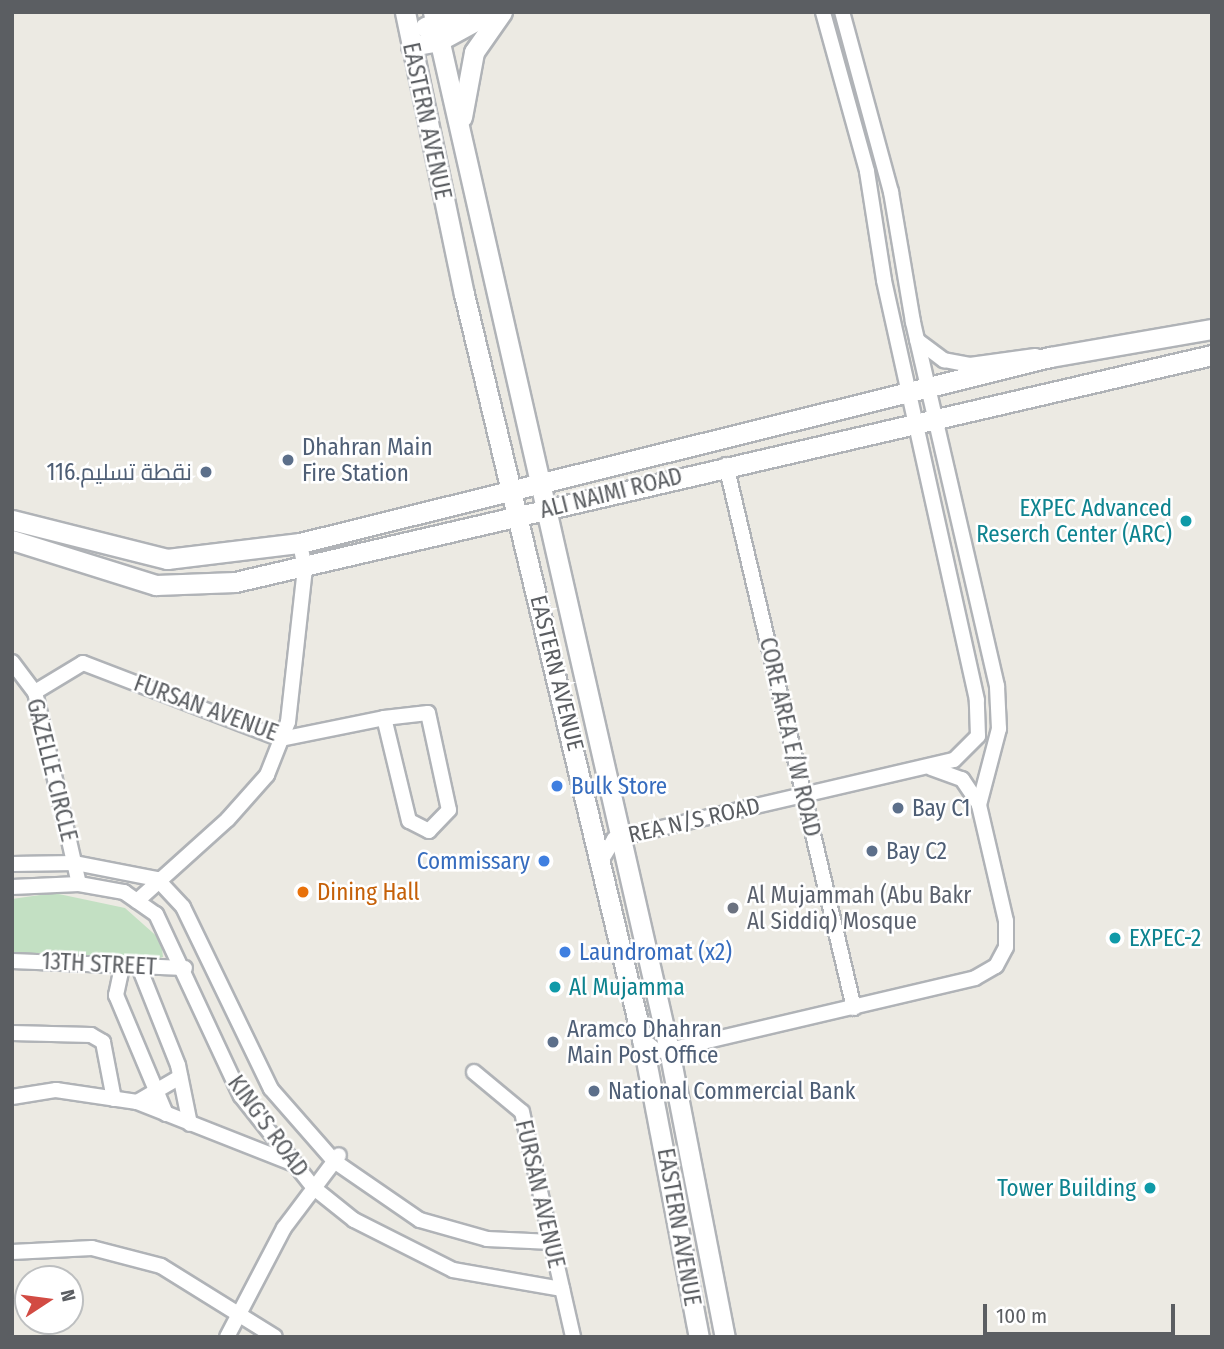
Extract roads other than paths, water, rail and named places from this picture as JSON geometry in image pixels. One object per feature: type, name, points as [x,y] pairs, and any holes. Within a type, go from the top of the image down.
[{"type":"main road","name":"EASTERN AVENUE","points":[[405,12],[512,491],[642,1039],[699,1337]]},
{"type":"main road","points":[[410,40],[460,12]]},
{"type":"main road","points":[[436,25],[492,12]]},
{"type":"main road","points":[[463,150],[467,72],[480,38],[502,12]]},
{"type":"main road","name":"EASTERN AVENUE","points":[[436,25],[669,1050],[725,1337]]},
{"type":"main road","name":"ALI NAIMI ROAD","points":[[12,520],[167,559],[300,543],[1050,357],[1186,334],[1212,326]]},
{"type":"main road","name":"ALI NAIMI ROAD","points":[[12,540],[156,585],[235,582],[305,569],[726,465],[1212,355]]},
{"type":"street","points":[[823,12],[867,171],[925,421],[1000,708],[979,805]]},
{"type":"street","points":[[842,12],[888,180],[917,340],[918,391]]},
{"type":"street","points":[[917,340],[944,360],[970,365],[1018,355],[1050,357]]},
{"type":"street","name":"REA N/S ROAD","points":[[601,861],[608,843],[621,837],[922,767],[967,752],[980,726],[925,421]]},
{"type":"street","name":"CORE AREA E/W ROAD","points":[[726,465],[854,1008]]},
{"type":"street","points":[[137,901],[157,879],[228,819],[267,775],[281,739],[305,569],[300,543]]},
{"type":"street","name":"GAZELLE CIRCLE","points":[[12,662],[35,692],[79,884]]},
{"type":"street","name":"FURSAN AVENUE","points":[[35,692],[83,663],[281,739],[384,718],[428,713],[449,810],[429,831],[409,821],[384,718]]},
{"type":"street","points":[[642,1039],[657,1051],[669,1050],[854,1008],[975,978],[1002,957],[1006,922],[979,805],[962,779],[922,767]]},
{"type":"street","points":[[12,864],[75,863],[157,879]]},
{"type":"street","name":"KING'S ROAD","points":[[157,879],[183,907],[271,1089],[337,1157],[420,1220],[487,1239],[552,1242]]},
{"type":"street","name":"KING'S ROAD","points":[[12,887],[79,884],[137,901],[156,914],[185,968],[241,1096],[314,1188],[405,1251],[513,1285],[562,1289]]},
{"type":"street","name":"13TH STREET","points":[[12,961],[75,959],[122,967],[185,968]]},
{"type":"street","points":[[122,967],[116,995],[166,1114]]},
{"type":"street","points":[[139,967],[180,1077],[190,1124]]},
{"type":"street","points":[[12,1033],[91,1035],[103,1042],[114,1098]]},
{"type":"street","name":"FURSAN AVENUE","points":[[474,1072],[522,1112],[573,1337]]},
{"type":"street","points":[[137,1102],[155,1088],[180,1077]]},
{"type":"street","points":[[12,1097],[56,1090],[137,1102],[293,1164]]},
{"type":"street","points":[[227,1337],[284,1227],[337,1157]]},
{"type":"street","points":[[12,1252],[92,1248],[161,1266],[275,1337]]},
{"type":"place","name":"Dhahran Main Fire Station","points":[[288,460]]},
{"type":"place","name":"نقطة تسليم.116","points":[[206,472]]},
{"type":"place","name":"EXPEC Advanced Reserch Center (ARC)","points":[[1186,521]]},
{"type":"place","name":"Bulk Store","points":[[557,786]]},
{"type":"place","name":"Bay C1","points":[[898,808]]},
{"type":"place","name":"Bay C2","points":[[872,851]]},
{"type":"place","name":"Commissary","points":[[544,861]]},
{"type":"place","name":"Dining Hall","points":[[303,892]]},
{"type":"place","name":"Al Mujammah (Abu Bakr Al Siddiq) Mosque","points":[[733,908]]},
{"type":"place","name":"EXPEC-2","points":[[1115,938]]},
{"type":"place","name":"Laundromat (x2)","points":[[565,952]]},
{"type":"place","name":"Al Mujamma","points":[[555,987]]},
{"type":"place","name":"Aramco Dhahran Main Post Office","points":[[553,1042]]},
{"type":"place","name":"National Commercial Bank","points":[[594,1091]]},
{"type":"place","name":"Tower Building","points":[[1150,1188]]}]
